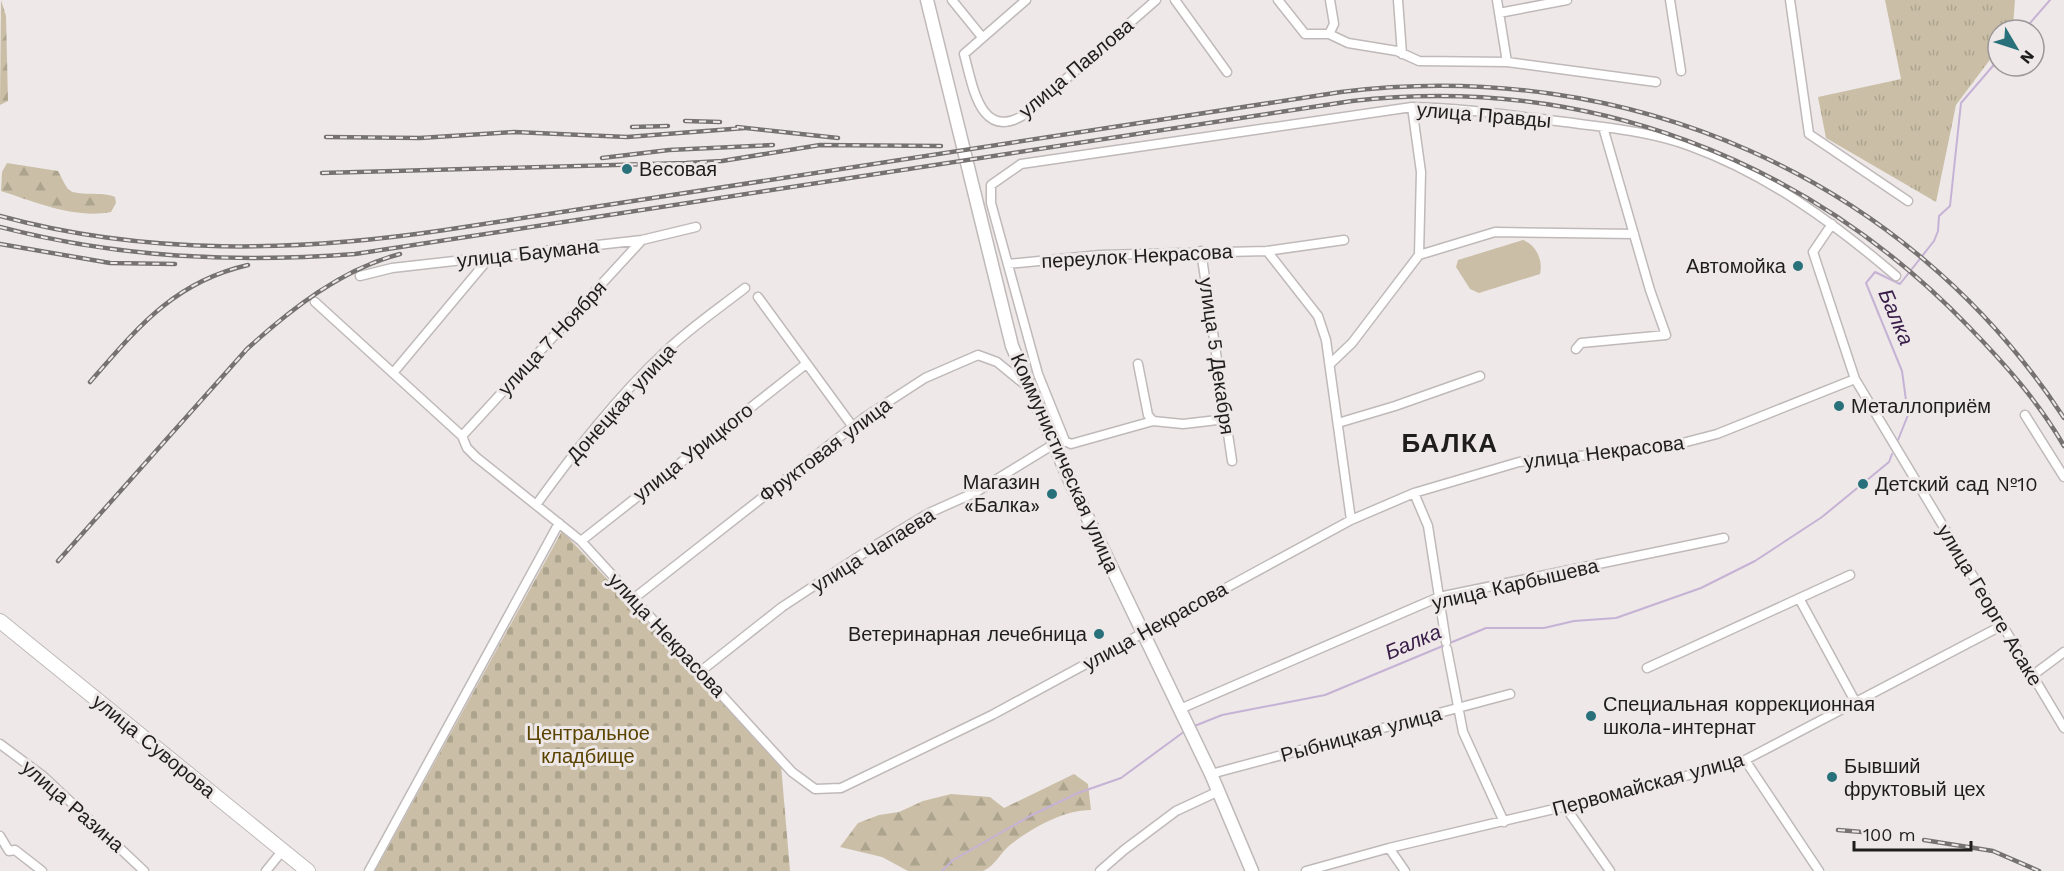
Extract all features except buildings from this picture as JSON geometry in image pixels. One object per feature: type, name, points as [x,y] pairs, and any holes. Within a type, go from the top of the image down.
[{"type":"main road","name":"Коммунистическая улица","points":[[927,0],[1012,346],[1029,389],[1059,442],[1143,633],[1219,791],[1252,871]]},
{"type":"main road","name":"улица Суворова","points":[[0,621],[308,871]]},
{"type":"street","points":[[952,0],[982,37],[1026,0]]},
{"type":"street","name":"улица Павлова","points":[[982,37],[964,54],[982,111],[996,120],[1016,121],[1156,0]]},
{"type":"street","points":[[1175,0],[1227,72]]},
{"type":"street","points":[[1278,0],[1305,34],[1329,34],[1348,44],[1390,50],[1413,60],[1507,62],[1656,82]]},
{"type":"street","points":[[1329,34],[1334,24],[1330,0]]},
{"type":"street","points":[[1398,0],[1402,54]]},
{"type":"street","points":[[1497,0],[1507,62]]},
{"type":"street","points":[[1499,13],[1567,0]]},
{"type":"street","points":[[1670,0],[1681,71]]},
{"type":"street","points":[[1790,0],[1809,134],[1908,201]]},
{"type":"street","points":[[1412,107],[1421,172],[1419,255]]},
{"type":"street","name":"улица Правды","points":[[1008,264],[991,203],[991,185],[1022,164],[1412,107],[1451,108],[1622,128],[1689,146],[1763,179],[1851,237],[1896,276]]},
{"type":"street","points":[[1576,349],[1581,343],[1666,335],[1603,127]]},
{"type":"street","name":"улица Георге Асаке","points":[[1833,224],[1813,252],[1855,379],[2064,728]]},
{"type":"street","name":"улица Баумана","points":[[360,276],[392,268],[642,240],[696,227]]},
{"type":"street","points":[[1329,364],[1352,343],[1419,255],[1495,232],[1634,234]]},
{"type":"street","name":"улица 7 Ноября","points":[[462,436],[642,240]]},
{"type":"street","name":"переулок Некрасова","points":[[1008,264],[1100,255],[1267,251],[1344,240]]},
{"type":"street","name":"улица 5 Декабря","points":[[1201,251],[1232,461]]},
{"type":"street","points":[[1267,251],[1318,316],[1326,340],[1351,520]]},
{"type":"street","points":[[393,373],[490,257]]},
{"type":"street","points":[[1008,264],[1059,442],[1071,444],[1153,421],[1183,424],[1226,419]]},
{"type":"street","name":"Донецкая улица","points":[[536,505],[569,459],[641,376],[667,350],[745,288]]},
{"type":"street","points":[[758,297],[853,427]]},
{"type":"street","name":"улица Некрасова","points":[[315,302],[462,436],[467,448],[476,457],[581,541],[792,772],[815,789],[841,788],[992,715],[1351,520],[1414,493],[1520,462],[1677,445],[1717,434],[1855,379]]},
{"type":"street","name":"Фруктовая улица","points":[[633,598],[864,417],[925,378],[978,355],[997,362],[1029,389]]},
{"type":"street","name":"улица Урицкого","points":[[581,541],[806,364]]},
{"type":"street","points":[[1138,364],[1148,416],[1153,421]]},
{"type":"street","points":[[1338,423],[1480,376]]},
{"type":"street","points":[[2025,415],[2064,477]]},
{"type":"street","name":"улица Чапаева","points":[[701,671],[782,607],[876,545],[929,513],[976,492],[1059,442]]},
{"type":"street","points":[[1414,493],[1428,526],[1457,708],[1463,732],[1504,822]]},
{"type":"street","points":[[369,871],[559,523]]},
{"type":"street","name":"улица Карбышева","points":[[1180,709],[1439,597],[1725,538]]},
{"type":"street","points":[[1647,668],[1800,600],[1850,575]]},
{"type":"street","points":[[1800,600],[1856,703]]},
{"type":"street","name":"Первомайская улица","points":[[1306,871],[1389,848],[1566,808],[1745,760],[2001,626]]},
{"type":"street","points":[[2032,675],[2064,652]]},
{"type":"street","name":"Рыбницкая улица","points":[[1211,774],[1510,694]]},
{"type":"street","name":"улица Разина","points":[[0,744],[43,776],[144,871]]},
{"type":"street","points":[[1745,760],[1819,871]]},
{"type":"street","points":[[1100,871],[1176,811],[1219,791]]},
{"type":"street","points":[[1566,808],[1610,871]]},
{"type":"street","points":[[0,836],[9,851],[15,850],[42,871]]},
{"type":"street","points":[[1389,848],[1405,871]]},
{"type":"street","points":[[266,871],[283,850]]},
{"type":"green space","points":[[1,0],[6,16],[8,101],[0,105]]},
{"type":"green space","points":[[1885,0],[2015,0],[2014,18],[1986,18],[1986,65],[1956,105],[1936,202],[1826,138],[1818,97],[1901,79]]},
{"type":"green space","points":[[7,163],[58,171],[68,189],[83,193],[110,195],[115,197],[116,203],[111,212],[83,213],[55,208],[1,191],[2,172]]},
{"type":"green space","points":[[1523,240],[1528,242],[1538,254],[1541,264],[1540,274],[1479,293],[1470,289],[1456,267],[1458,260]]},
{"type":"green space","name":"Центральное кладбище","points":[[562,531],[781,765],[790,871],[375,871]]},
{"type":"green space","points":[[1074,774],[1088,784],[1091,810],[1070,813],[1038,826],[1006,848],[991,866],[983,871],[908,871],[882,857],[840,847],[858,823],[879,815],[899,812],[923,801],[951,794],[990,797],[1004,808]]},
{"type":"waterway","name":"Балка","points":[[2034,18],[2050,0]]},
{"type":"waterway","name":"Балка","points":[[1898,440],[1908,415],[1902,371],[1866,283],[1875,272],[1900,284],[1934,241],[1938,231],[1939,216],[1950,206],[1961,103],[1986,74]]},
{"type":"waterway","name":"Балка","points":[[1192,727],[1222,715],[1325,695],[1486,628],[1544,628],[1574,621],[1616,618],[1701,588],[1755,561],[1822,517],[1889,462],[1892,454]]},
{"type":"waterway","name":"Балка","points":[[942,871],[953,860],[1030,816],[1078,793],[1121,778],[1185,731]]},
{"type":"railway","points":[[0,216],[55,229],[166,244],[278,246],[334,243],[445,230],[1341,92],[1447,86],[1552,94],[1653,116],[1750,151],[1841,199],[1924,260],[1999,333],[2064,418]]},
{"type":"railway","points":[[0,227],[88,246],[177,256],[266,258],[355,254],[1352,101],[1438,96],[1523,101],[1606,116],[1686,140],[1763,174],[1836,216],[1905,267],[1968,326],[2020,383],[2064,446]]},
{"type":"railway","points":[[685,121],[720,122]]},
{"type":"railway","points":[[632,127],[668,126]]},
{"type":"railway","points":[[737,127],[838,138]]},
{"type":"railway","points":[[326,137],[420,138],[514,132],[627,137],[745,128]]},
{"type":"railway","points":[[602,158],[669,150],[773,145]]},
{"type":"railway","points":[[322,173],[722,161],[820,145],[941,146]]},
{"type":"railway","points":[[0,244],[110,263],[175,264]]},
{"type":"railway","points":[[58,561],[247,349],[281,319],[318,292],[358,270],[400,254]]},
{"type":"railway","points":[[90,382],[159,309],[199,283],[248,265]]},
{"type":"railway","points":[[1838,830],[1862,832]]},
{"type":"railway","points":[[1924,840],[1993,851],[2039,871]]},
{"type":"place","name":"Весовая","points":[[627,169]]},
{"type":"place","name":"Автомойка","points":[[1798,266]]},
{"type":"place","name":"Металлоприём","points":[[1839,406]]},
{"type":"place","name":"Детский сад №10","points":[[1863,484]]},
{"type":"place","name":"Магазин «Балка»","points":[[1052,494]]},
{"type":"place","name":"Ветеринарная лечебница","points":[[1099,634]]},
{"type":"place","name":"Специальная коррекционная школа-интернат","points":[[1591,716]]},
{"type":"place","name":"Бывший фруктовый цех","points":[[1832,777]]},
{"type":"district","name":"БАЛКА","points":[[1450,443]]}]
